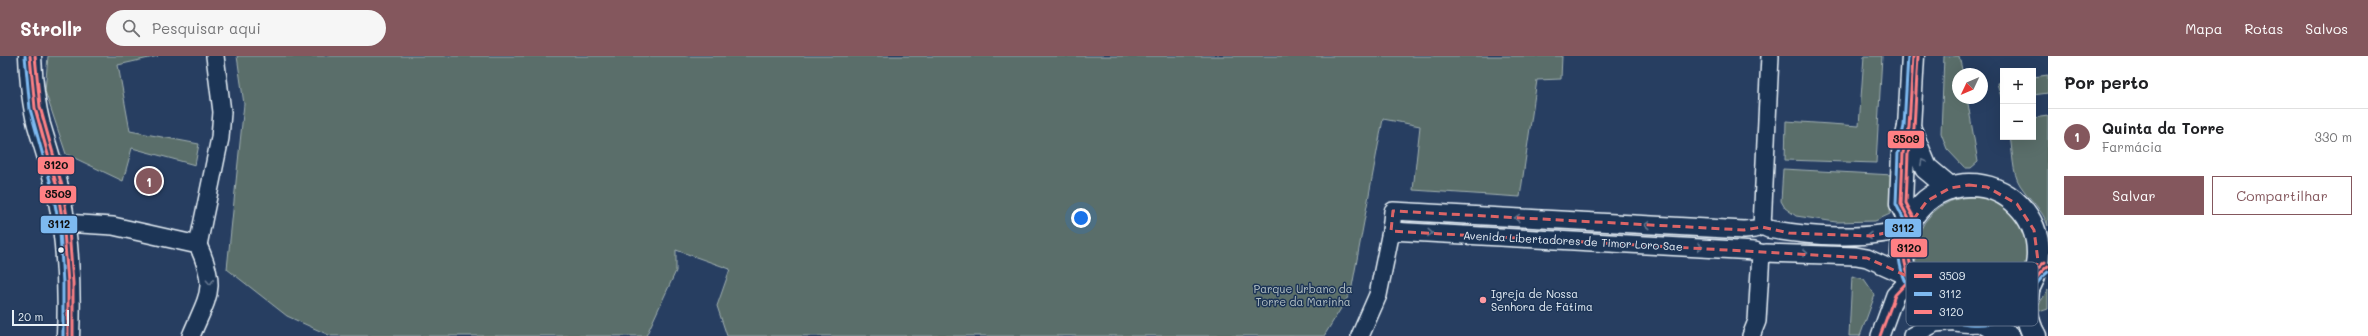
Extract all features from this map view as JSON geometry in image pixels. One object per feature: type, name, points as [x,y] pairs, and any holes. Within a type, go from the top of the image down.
[{"type":"main road","points":[[30,56],[31,87],[39,124],[59,195],[64,223],[68,273],[68,336]]},
{"type":"main road","points":[[1908,224],[1901,204],[1903,153],[1909,127],[1913,56]]},
{"type":"main road","points":[[1909,127],[1926,168],[1950,188]]},
{"type":"main road","points":[[1906,272],[1902,249],[1908,224],[1927,201],[1950,188],[1969,185],[1987,187],[2004,194],[2017,204],[2027,216],[2034,230],[2038,245],[2038,262]]},
{"type":"main road","points":[[1983,326],[2008,336]]},
{"type":"main road","points":[[2029,326],[2035,336]]},
{"type":"street","points":[[190,336],[210,289],[207,265],[198,245],[220,138],[222,112],[214,56]]},
{"type":"street","points":[[1751,336],[1757,321],[1761,252],[1775,244],[1772,232],[1762,228],[1770,56]]},
{"type":"street","name":"Avenida Libertadores de Timor Loro Sae","points":[[1906,278],[1867,258],[1856,256],[1391,231],[1393,211],[1744,230],[1762,228],[1789,233],[1871,236],[1887,234],[1908,224]]},
{"type":"street","points":[[64,223],[113,226],[198,245]]},
{"type":"street","points":[[1360,336],[1378,295],[1391,231]]},
{"type":"street","points":[[1880,336],[1895,295],[1906,279]]},
{"type":"street","points":[[1912,336],[1930,326]]},
{"type":"highlighted area","points":[[1969,185],[1987,187],[2017,204],[2034,230],[2038,261],[2028,290],[2015,305],[1999,315],[1981,321],[1960,321],[1931,310],[1918,297],[1907,276],[1867,258],[1391,231],[1393,211],[1744,230],[1762,227],[1789,233],[1871,236],[1907,228],[1927,201],[1950,188]]},
{"type":"green space","points":[[48,56],[158,56],[118,65],[130,131],[199,144],[195,165],[132,148],[123,181],[66,154],[45,91]]},
{"type":"green space","name":"Parque Urbano da Torre da Marinha","points":[[237,56],[1562,56],[1561,79],[1537,80],[1520,197],[1413,190],[1420,126],[1383,119],[1351,292],[1324,336],[727,336],[717,306],[730,269],[676,250],[676,271],[646,336],[331,336],[287,316],[227,269],[244,104]]},
{"type":"green space","points":[[1864,56],[1882,56],[1876,163],[1785,160],[1786,121],[1859,126]]},
{"type":"green space","points":[[1944,56],[1959,56],[1962,68],[1952,68],[1952,104],[1968,104],[1978,162],[1971,168],[1965,168],[1947,149],[1941,133]]},
{"type":"green space","points":[[2048,75],[2048,93],[2036,95],[2036,77]]},
{"type":"green space","points":[[2000,82],[2000,93],[1997,83]]},
{"type":"green space","points":[[2048,116],[2048,226],[2043,215],[2017,180],[2010,140],[2036,140],[2036,118]]},
{"type":"green space","points":[[1783,169],[1893,175],[1890,214],[1875,221],[1836,222],[1796,216],[1785,208],[1781,201]]},
{"type":"green space","points":[[1961,198],[1983,198],[2004,206],[2013,213],[2020,222],[2028,243],[2028,262],[1916,262],[1916,243],[1924,222],[1931,213],[1940,206]]},
{"type":"green space","points":[[1852,276],[1864,279],[1875,295],[1860,336],[1849,336]]},
{"type":"green space","points":[[2048,290],[2048,309],[2042,311],[2038,308]]},
{"type":"transit line","name":"3112","points":[[25,56],[30,109],[52,188],[60,231],[63,283],[63,336]]},
{"type":"transit line","name":"3509","points":[[30,56],[35,108],[57,187],[64,231],[68,283],[68,336]]},
{"type":"transit line","name":"3120","points":[[35,56],[40,107],[62,186],[69,230],[73,283],[73,336]]},
{"type":"transit line","name":"3112","points":[[1906,282],[1899,258],[1899,248],[1905,222],[1896,204],[1898,153],[1904,126],[1908,56]]},
{"type":"transit line","name":"3509","points":[[1910,221],[1901,204],[1903,153],[1909,127],[1913,56]]},
{"type":"transit line","name":"3120","points":[[1910,262],[1910,242],[1915,220],[1906,203],[1908,154],[1914,128],[1918,56]]},
{"type":"transit line","name":"3509","points":[[1906,266],[1904,247],[1910,221]]},
{"type":"transit line","name":"3120","points":[[2038,268],[2045,262]]},
{"type":"transit line","name":"3509","points":[[2038,276],[2048,266]]},
{"type":"transit line","name":"3112","points":[[2038,282],[2048,272]]},
{"type":"transit line","name":"3509","points":[[1880,336],[1895,295],[1906,283]]},
{"type":"place","name":"Quinta da Torre","points":[[149,181]]},
{"type":"place","name":"Igreja de Nossa Senhora de Fátima","points":[[1483,300]]}]
